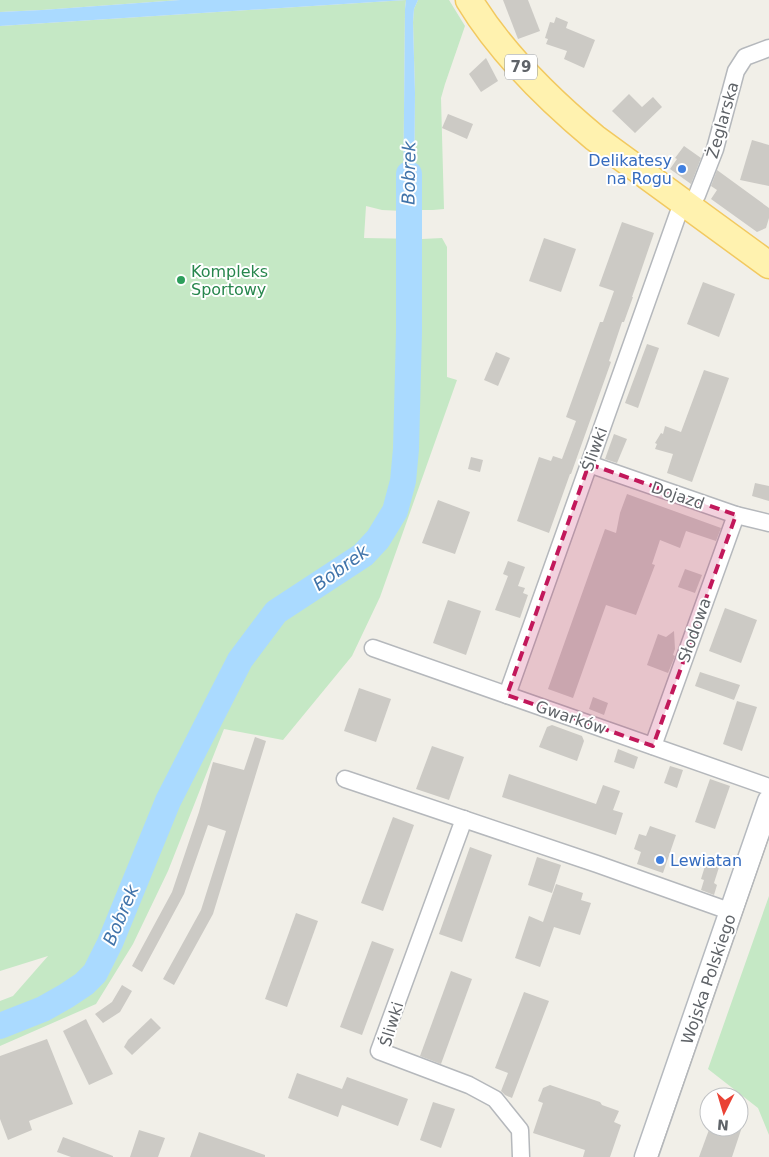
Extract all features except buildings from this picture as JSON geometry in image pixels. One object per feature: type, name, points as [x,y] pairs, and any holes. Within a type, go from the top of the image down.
[{"type":"main road","name":"79","points":[[473,7],[501,45],[557,105],[595,138],[769,265]]},
{"type":"main road","name":"Wojska Polskiego","points":[[646,1157],[769,801]]},
{"type":"street","name":"Żeglarska","points":[[686,205],[697,195],[715,149],[736,70],[745,58],[769,48]]},
{"type":"street","name":"Śliwki","points":[[508,695],[678,214],[686,205]]},
{"type":"street","name":"Dojazd","points":[[589,464],[736,515],[769,523]]},
{"type":"street","name":"Słodowa","points":[[653,746],[736,515]]},
{"type":"street","name":"Gwarków","points":[[373,648],[769,788]]},
{"type":"street","points":[[345,779],[597,864],[732,912]]},
{"type":"street","name":"Śliwki","points":[[464,819],[379,1051],[469,1085],[495,1099],[520,1130],[521,1157]]},
{"type":"highlighted area","points":[[589,464],[736,515],[653,746],[507,695]]},
{"type":"green space","points":[[0,0],[180,0],[0,12]]},
{"type":"green space","points":[[406,0],[403,211],[382,210],[366,206],[364,238],[442,238],[447,247],[447,377],[457,380],[380,597],[352,656],[283,740],[224,729],[168,871],[133,944],[96,1004],[0,1046],[0,1001],[13,996],[48,956],[0,971],[0,26]]},
{"type":"green space","points":[[418,0],[449,0],[465,26],[441,98],[444,209],[414,210],[415,93],[413,22],[414,9]]},
{"type":"green space","points":[[769,896],[769,1135],[758,1108],[749,1101],[749,1087],[731,1087],[708,1069]]},
{"type":"water","points":[[180,0],[406,0],[0,26],[0,12]]},
{"type":"water","points":[[406,0],[418,0],[414,9],[413,22],[415,93],[414,210],[403,211],[405,9]]},
{"type":"waterway","name":"Bobrek","points":[[0,1026],[43,1009],[84,984],[95,973],[110,943],[168,801],[240,660],[276,612],[363,555],[378,539],[395,511],[403,481],[406,449],[409,332],[409,174]]},
{"type":"tram line","points":[[658,1157],[769,837]]},
{"type":"place","name":"Delikatesy na Rogu","points":[[682,169]]},
{"type":"place","name":"Kompleks Sportowy","points":[[181,280]]},
{"type":"place","name":"Lewiatan","points":[[660,860]]}]
